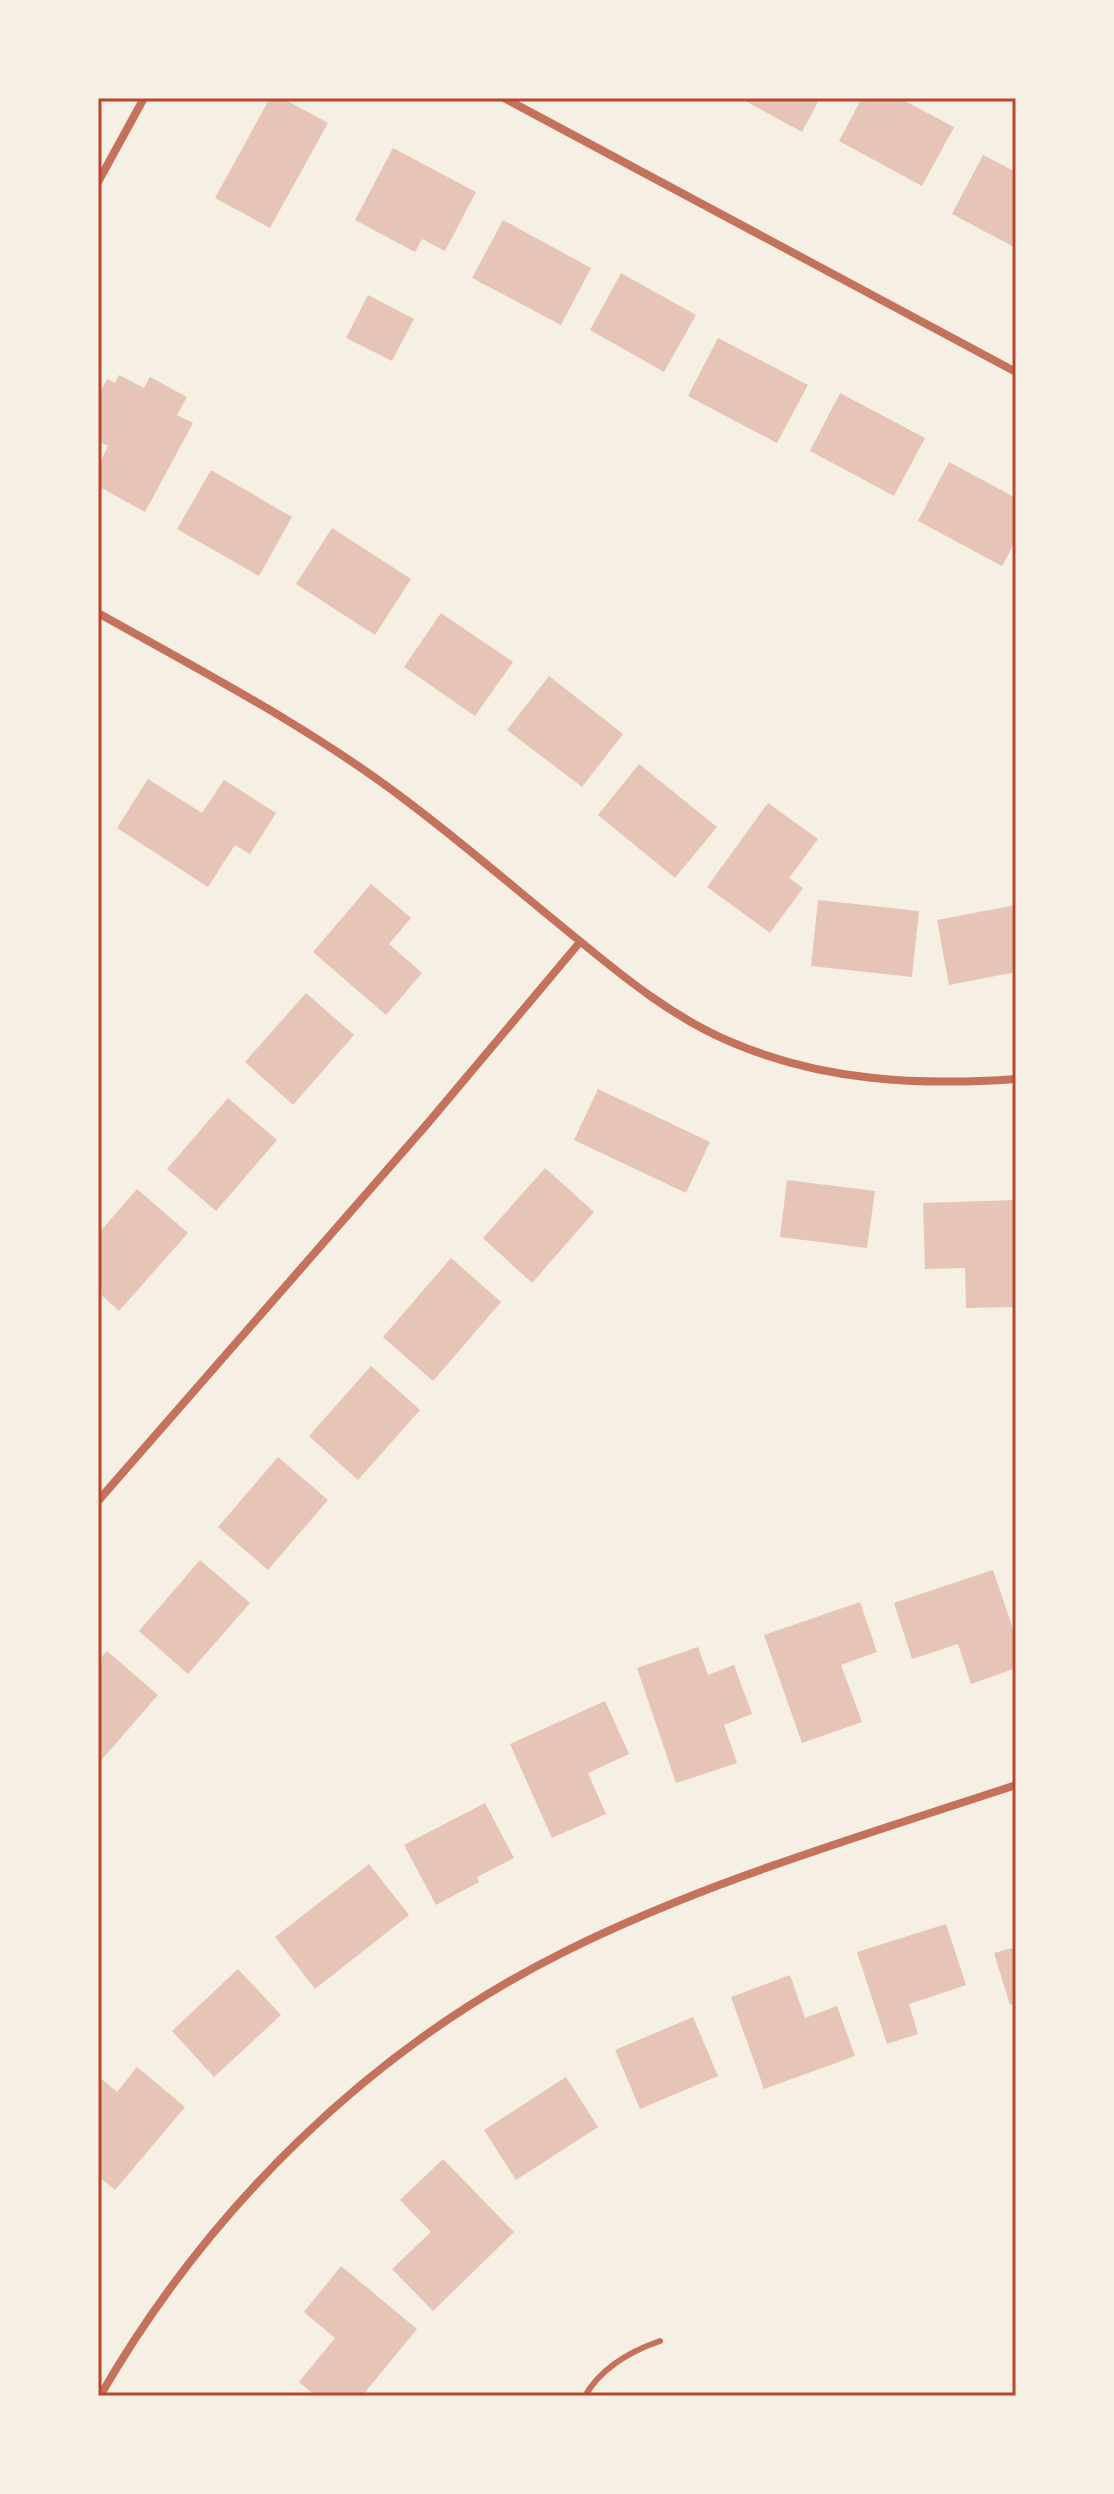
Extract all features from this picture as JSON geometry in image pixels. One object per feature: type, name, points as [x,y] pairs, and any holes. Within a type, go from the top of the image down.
[{"type":"street","points":[[98,182],[144,98]]},
{"type":"street","points":[[504,98],[1016,372]]},
{"type":"street","points":[[98,613],[258,703],[359,767],[443,827],[627,980],[695,1024],[730,1042],[801,1066],[842,1075],[945,1082],[1016,1079]]},
{"type":"street","points":[[98,1501],[418,1134],[580,942]]},
{"type":"street","points":[[100,2396],[125,2352],[163,2298],[239,2201],[333,2109],[386,2064],[444,2023],[560,1954],[616,1927],[785,1862],[1016,1785]]},
{"type":"lane","points":[[585,2396],[591,2385],[610,2367],[660,2341]]},
{"type":"building","points":[[270,98],[282,98],[328,123],[270,228],[215,198]]},
{"type":"building","points":[[740,98],[820,98],[802,132]]},
{"type":"building","points":[[862,98],[899,98],[954,127],[922,186],[839,141]]},
{"type":"building","points":[[393,148],[476,192],[445,251],[422,239],[415,252],[355,220]]},
{"type":"building","points":[[983,155],[1016,172],[1016,248],[952,214]]},
{"type":"building","points":[[503,220],[591,268],[561,325],[472,278]]},
{"type":"building","points":[[621,273],[696,315],[664,372],[590,330]]},
{"type":"building","points":[[368,295],[414,319],[392,361],[346,338]]},
{"type":"building","points":[[718,338],[808,385],[777,443],[688,396]]},
{"type":"building","points":[[119,375],[144,388],[150,377],[187,397],[177,415],[193,423],[145,512],[98,486],[98,466],[108,446],[98,441],[98,396],[107,379],[115,383]]},
{"type":"building","points":[[840,393],[925,438],[894,496],[810,451]]},
{"type":"building","points":[[949,462],[1016,498],[1016,540],[1002,566],[918,521]]},
{"type":"building","points":[[211,470],[292,517],[259,576],[177,529]]},
{"type":"building","points":[[332,528],[411,579],[375,635],[296,584]]},
{"type":"building","points":[[441,613],[513,662],[475,716],[404,667]]},
{"type":"building","points":[[549,676],[623,734],[582,787],[507,730]]},
{"type":"building","points":[[639,764],[717,827],[675,878],[598,815]]},
{"type":"building","points":[[148,779],[202,813],[224,780],[276,813],[250,854],[235,845],[208,887],[117,828]]},
{"type":"building","points":[[768,803],[818,839],[789,878],[803,888],[770,933],[707,887]]},
{"type":"building","points":[[371,884],[411,918],[389,944],[422,973],[386,1015],[313,952]]},
{"type":"building","points":[[818,900],[919,911],[912,977],[811,966]]},
{"type":"building","points":[[1016,905],[1016,972],[949,985],[937,920]]},
{"type":"building","points":[[306,993],[354,1035],[293,1105],[245,1062]]},
{"type":"building","points":[[598,1089],[710,1142],[686,1193],[574,1140]]},
{"type":"building","points":[[228,1098],[277,1140],[216,1211],[167,1169]]},
{"type":"building","points":[[545,1168],[594,1212],[532,1283],[483,1238]]},
{"type":"building","points":[[787,1180],[875,1191],[867,1248],[780,1237]]},
{"type":"building","points":[[137,1189],[188,1233],[119,1311],[98,1292],[98,1234]]},
{"type":"building","points":[[1016,1200],[1016,1307],[966,1308],[965,1268],[925,1269],[923,1203]]},
{"type":"building","points":[[451,1258],[501,1302],[433,1381],[383,1337]]},
{"type":"building","points":[[371,1366],[420,1410],[358,1480],[309,1436]]},
{"type":"building","points":[[278,1457],[328,1500],[268,1570],[218,1527]]},
{"type":"building","points":[[200,1560],[250,1603],[188,1674],[139,1631]]},
{"type":"building","points":[[993,1570],[1016,1638],[1016,1668],[971,1684],[958,1644],[912,1659],[894,1603]]},
{"type":"building","points":[[860,1602],[877,1652],[841,1665],[862,1722],[802,1743],[764,1635]]},
{"type":"building","points":[[698,1647],[708,1675],[734,1665],[752,1714],[724,1725],[737,1763],[676,1783],[637,1668]]},
{"type":"building","points":[[107,1651],[158,1695],[98,1764],[98,1661]]},
{"type":"building","points":[[605,1701],[629,1754],[588,1773],[606,1814],[552,1838],[510,1744]]},
{"type":"building","points":[[485,1803],[514,1858],[477,1877],[479,1882],[436,1905],[404,1845]]},
{"type":"building","points":[[369,1864],[409,1915],[315,1989],[275,1937]]},
{"type":"building","points":[[946,1924],[966,1985],[909,2004],[918,2034],[887,2044],[857,1952]]},
{"type":"building","points":[[1016,1947],[1016,2003],[1010,2005],[994,1953]]},
{"type":"building","points":[[238,1969],[281,2015],[214,2077],[172,2031]]},
{"type":"building","points":[[790,1975],[805,2018],[837,2006],[855,2056],[764,2089],[731,1997]]},
{"type":"building","points":[[693,2017],[718,2076],[640,2109],[615,2050]]},
{"type":"building","points":[[137,2067],[185,2107],[115,2190],[98,2176],[98,2076],[117,2092]]},
{"type":"building","points":[[566,2077],[598,2127],[516,2180],[484,2130]]},
{"type":"building","points":[[443,2159],[514,2232],[433,2311],[392,2269],[431,2232],[400,2200]]},
{"type":"building","points":[[341,2266],[417,2329],[362,2396],[316,2396],[299,2382],[335,2338],[304,2312]]}]
